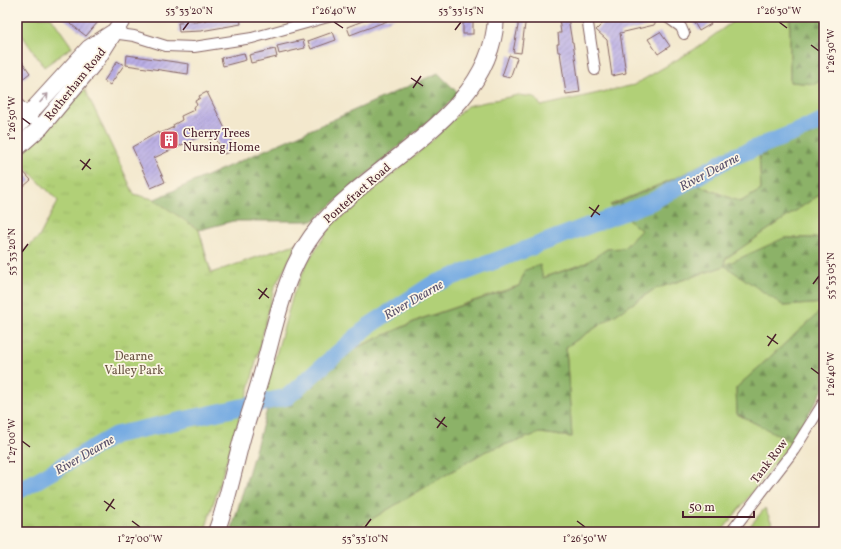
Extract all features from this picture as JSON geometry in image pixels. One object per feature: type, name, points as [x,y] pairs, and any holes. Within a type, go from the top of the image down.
[{"type":"main road","name":"Rotherham Road","points":[[17,148],[40,127],[100,56],[112,33],[124,17]]},
{"type":"main road","name":"Pontefract Road","points":[[216,532],[263,372],[284,290],[294,266],[306,244],[318,227],[341,204],[422,136],[459,102],[486,58],[494,34],[496,17]]},
{"type":"main road","name":"Rotherham Road","points":[[22,121],[89,48],[112,33]]},
{"type":"street","points":[[112,33],[134,36],[166,46],[194,47],[252,38],[328,17]]},
{"type":"street","points":[[587,17],[595,70]]},
{"type":"street","points":[[667,17],[681,27],[684,34]]},
{"type":"street","points":[[17,103],[22,121],[40,127]]},
{"type":"street","name":"Tank Row","points":[[730,532],[794,450],[824,402]]},
{"type":"green space","points":[[17,17],[51,17],[72,47],[44,67],[17,28]]},
{"type":"green space","points":[[739,17],[790,17],[790,82],[815,84],[824,78],[824,114],[704,163],[678,177],[610,205],[641,230],[624,248],[607,249],[586,263],[420,319],[347,352],[290,403],[260,411],[293,295],[308,261],[332,225],[433,140],[467,106],[518,95],[535,97],[541,106],[634,85],[695,49]]},
{"type":"green space","points":[[790,17],[824,17],[824,78],[815,84],[790,82]]},
{"type":"green space","points":[[438,73],[459,94],[313,221],[233,221],[199,230],[211,273],[146,203]]},
{"type":"green space","name":"Dearne Valley Park","points":[[85,89],[134,194],[153,199],[199,230],[211,273],[298,243],[274,288],[251,382],[206,527],[199,532],[17,532],[17,257],[39,237],[58,201],[17,159],[44,133]]},
{"type":"green space","points":[[820,128],[824,131],[824,183],[819,195],[725,259],[725,265],[784,238],[824,238],[824,303],[784,306],[725,266],[655,289],[566,347],[572,437],[540,433],[486,451],[350,532],[231,532],[267,410],[290,403],[347,352],[421,319],[519,286],[525,270],[540,265],[543,278],[586,263],[607,249],[624,248],[641,230],[610,206],[678,177],[740,202],[761,190],[759,151]]},
{"type":"green space","points":[[759,151],[761,190],[740,202],[694,183],[732,163]]},
{"type":"green space","points":[[824,183],[824,238],[784,238],[784,306],[824,303],[824,308],[736,388],[737,414],[792,442],[721,532],[350,532],[486,451],[540,433],[572,437],[566,347],[655,289],[725,266],[725,259],[819,195]]},
{"type":"green space","points":[[824,308],[824,388],[792,442],[737,414],[736,388]]},
{"type":"green space","points":[[765,508],[776,532],[745,532]]},
{"type":"building","points":[[62,17],[92,17],[98,22],[86,36]]},
{"type":"building","points":[[221,17],[240,17],[241,24],[201,31],[179,32],[178,23],[196,22]]},
{"type":"building","points":[[373,17],[395,18],[350,35],[347,27]]},
{"type":"building","points":[[463,17],[473,17],[473,34],[463,34]]},
{"type":"building","points":[[518,17],[526,17],[521,53],[513,52],[518,26]]},
{"type":"building","points":[[628,17],[653,17],[657,20],[654,25],[620,33],[626,73],[612,76],[607,40],[596,30],[603,23]]},
{"type":"building","points":[[691,17],[707,17],[711,24],[699,31]]},
{"type":"building","points":[[568,18],[580,92],[566,94],[560,52],[558,52],[557,44],[559,44],[558,33],[561,33],[559,19]]},
{"type":"building","points":[[333,32],[336,40],[311,49],[308,41]]},
{"type":"building","points":[[660,32],[670,46],[658,54],[648,39]]},
{"type":"building","points":[[303,40],[305,48],[279,54],[277,46]]},
{"type":"building","points":[[275,49],[277,57],[251,63],[249,55]]},
{"type":"building","points":[[244,53],[246,60],[223,66],[221,58]]},
{"type":"building","points":[[17,54],[30,73],[17,83]]},
{"type":"building","points":[[127,55],[189,64],[188,74],[126,65]]},
{"type":"building","points":[[509,55],[517,58],[510,78],[502,76]]},
{"type":"building","points":[[117,61],[124,65],[110,85],[104,81]]},
{"type":"building","name":"Cherry Trees Nursing Home","points":[[207,92],[235,149],[224,154],[215,137],[210,140],[207,133],[154,158],[165,182],[151,188],[132,147],[158,132],[159,134],[174,127],[173,125],[182,120],[181,116],[194,110],[193,107],[197,105],[195,101],[200,98],[199,96]]},
{"type":"building","points":[[17,165],[31,180],[23,187],[17,181]]},
{"type":"waterway","name":"River Dearne","points":[[17,492],[115,435],[287,397],[370,325],[431,285],[651,202],[730,158],[824,121]]},
{"type":"place","name":"Cherry Trees Nursing Home","points":[[169,140]]}]
